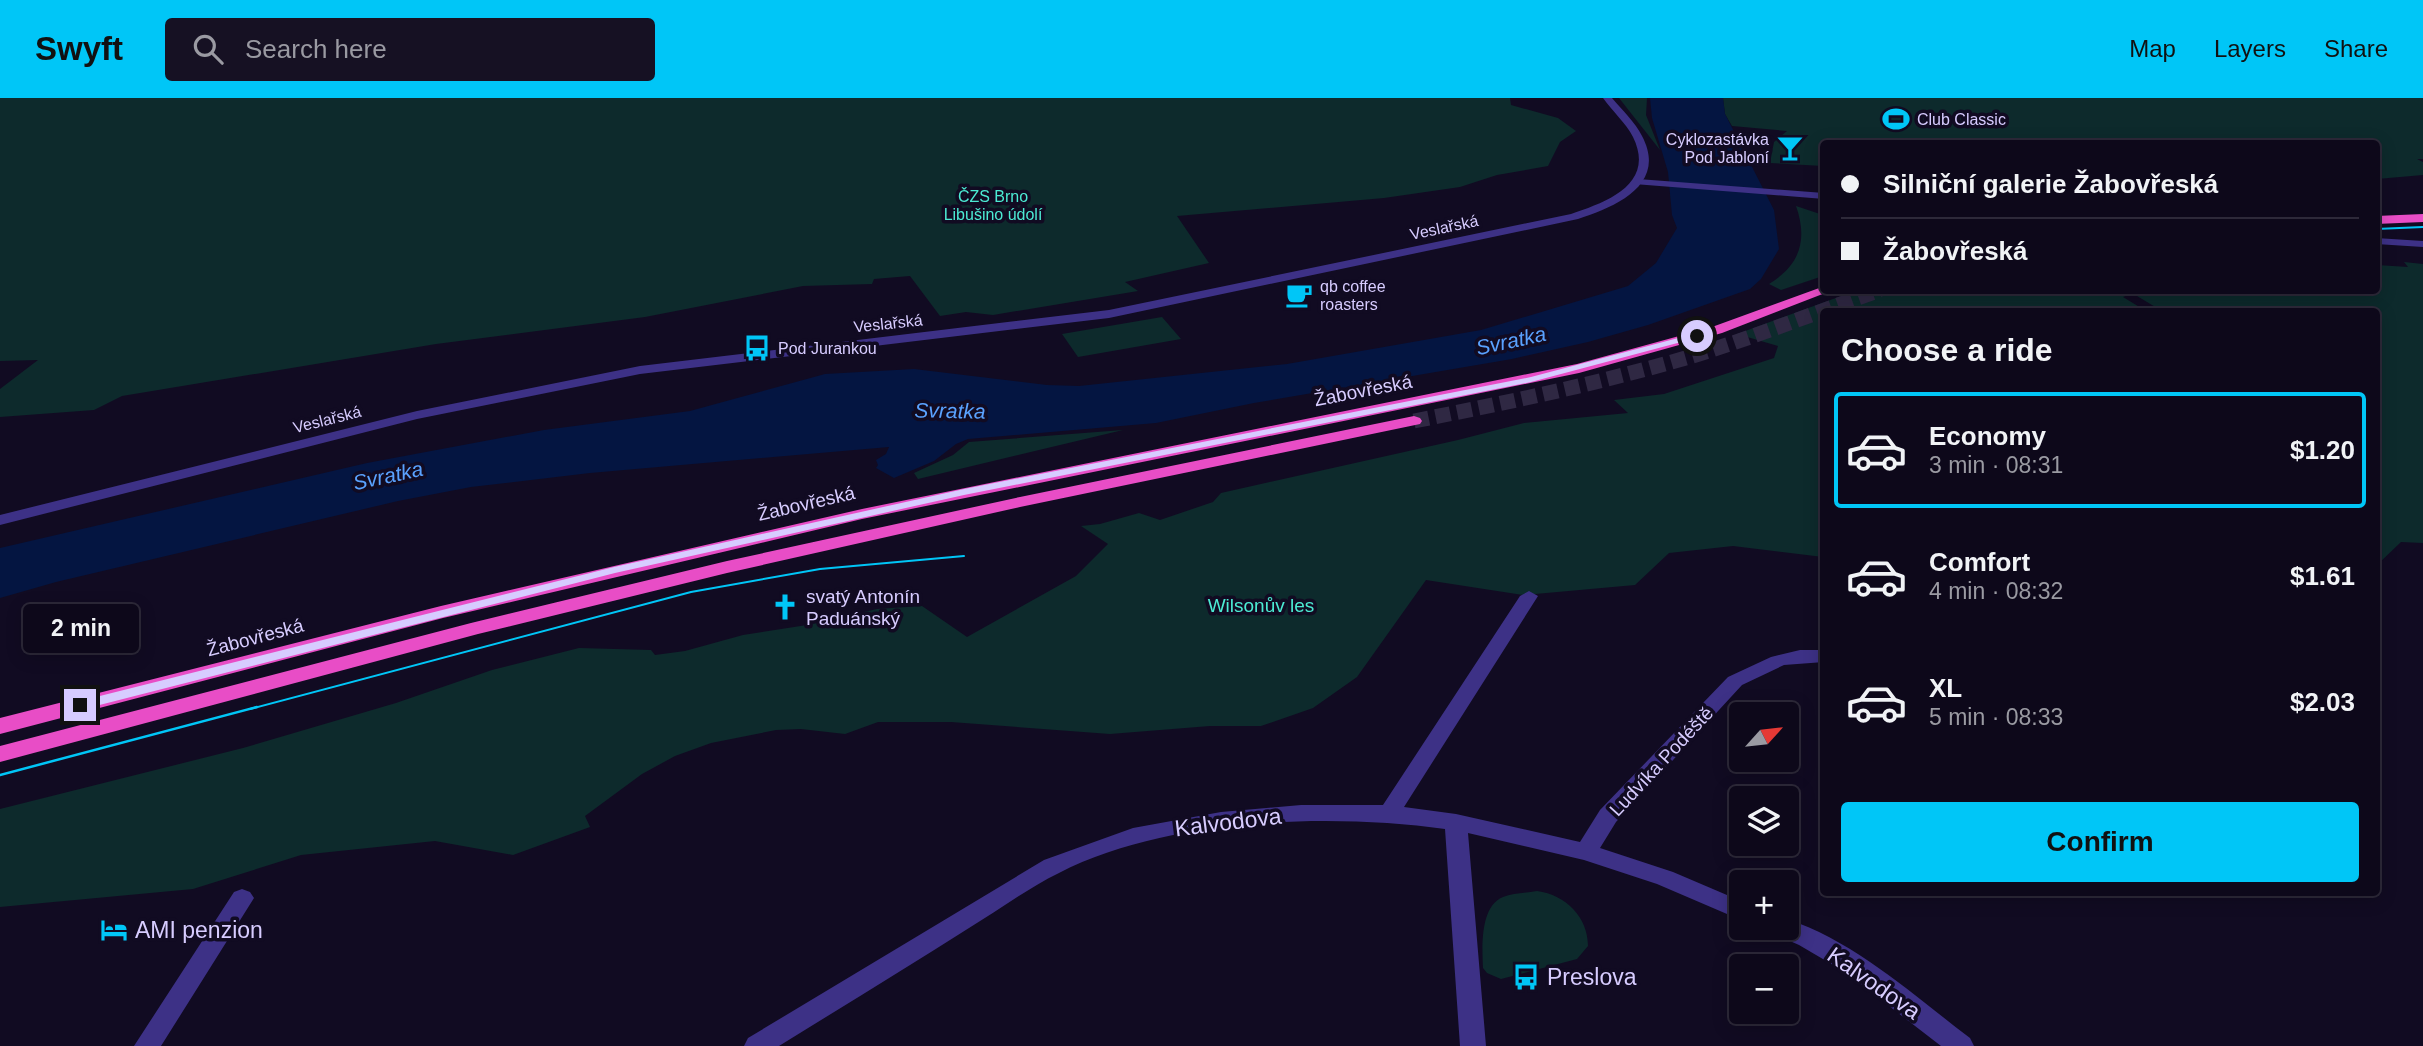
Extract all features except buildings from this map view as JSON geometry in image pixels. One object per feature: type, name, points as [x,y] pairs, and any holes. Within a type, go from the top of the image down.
[{"type":"highway","points":[[2380,209],[2423,208]]},
{"type":"highway","points":[[2380,220],[2423,218]]},
{"type":"highway","name":"Žabovřeská","points":[[0,726],[639,564],[964,492],[1468,392],[1630,355],[1717,330],[1820,293]]},
{"type":"highway","points":[[0,754],[626,591],[761,559],[985,509],[1414,422]]},
{"type":"street","points":[[1607,98],[1637,136],[1644,151],[1645,168],[1638,182],[1820,196]]},
{"type":"street","name":"Veslařská","points":[[0,520],[417,415],[640,370],[1038,324],[1177,301],[1574,217],[1605,206],[1638,182]]},
{"type":"street","points":[[2380,241],[2423,244]]},
{"type":"street","points":[[1389,813],[1529,596]]},
{"type":"street","name":"Ludvíka Podéště","points":[[1586,852],[1608,816],[1735,681],[1759,667],[1785,657],[1820,656]]},
{"type":"street","name":"Kalvodova","points":[[757,1046],[1052,866],[1132,836],[1222,820],[1301,813],[1389,813],[1456,822],[1586,852],[1665,878],[1729,906]]},
{"type":"street","points":[[1456,822],[1473,1046]]},
{"type":"street","points":[[147,1046],[243,898]]},
{"type":"street","name":"Kalvodova","points":[[1799,934],[1846,961],[1961,1046]]},
{"type":"green space","name":"ČZS Brno Libušino údolí","points":[[0,98],[1510,98],[1511,105],[1558,118],[1576,131],[1560,142],[1548,166],[1497,175],[1460,187],[1384,198],[1177,216],[1209,263],[1125,282],[1138,291],[993,315],[966,312],[940,316],[910,276],[874,279],[872,284],[803,286],[645,317],[436,344],[122,396],[94,410],[0,417],[0,389],[38,360],[0,361]]},
{"type":"green space","points":[[1619,98],[1647,98],[1646,115],[1660,150]]},
{"type":"green space","points":[[1723,98],[2423,98],[2423,159],[2417,159],[2423,162],[2423,175],[2380,179],[2380,140],[1820,140],[1820,166],[1770,163],[1774,142],[1787,131],[1732,126],[1725,114]]},
{"type":"green space","points":[[1796,206],[1820,214],[1820,277],[1781,290],[1769,284],[1788,269],[1799,251],[1800,218]]},
{"type":"green space","points":[[2404,262],[2423,264],[2423,543],[2401,542],[2380,562],[2380,308],[2157,308],[2137,296],[2380,294],[2380,265],[2408,267]]},
{"type":"green space","name":"Wilsonův les","points":[[1847,294],[2130,294],[2123,297],[2141,308],[1820,308],[1820,557],[1733,546],[1669,553],[1635,585],[1523,595],[1426,580],[1357,677],[1313,708],[1261,726],[1210,726],[1110,734],[951,722],[878,722],[845,734],[801,729],[776,730],[711,743],[675,756],[642,774],[585,816],[590,827],[513,855],[435,841],[301,855],[193,889],[0,907],[0,809],[243,748],[396,703],[492,670],[579,648],[651,650],[655,655],[685,651],[743,635],[807,625],[877,609],[922,606],[967,637],[1076,576],[1108,544],[1081,526],[1100,524],[1139,513],[1160,520],[1213,502],[1221,493],[1524,423],[1628,413],[1614,400],[1664,394],[1774,358],[1778,346],[1737,334]]},
{"type":"green space","points":[[1162,317],[1181,339],[1078,357],[1062,334]]},
{"type":"green space","points":[[1123,430],[918,479],[914,473],[953,455],[969,442]]},
{"type":"green space","points":[[1537,891],[1557,897],[1573,909],[1584,926],[1588,946],[1577,959],[1501,979],[1487,973],[1483,968],[1483,939],[1490,909],[1503,897]]},
{"type":"water","name":"Svratka","points":[[1650,98],[1723,98],[1725,114],[1774,210],[1779,249],[1761,279],[1750,289],[1648,325],[1512,359],[1254,403],[1156,423],[968,439],[956,444],[934,461],[894,478],[876,468],[876,460],[886,454],[889,447],[590,473],[471,487],[398,501],[56,582],[0,598],[0,548],[367,463],[544,430],[690,411],[825,374],[914,369],[1047,385],[1079,386],[1287,364],[1481,330],[1628,286],[1656,263],[1677,228],[1672,215],[1668,172],[1652,118]]},
{"type":"tunnel","points":[[1830,308],[1869,294]]},
{"type":"tunnel","points":[[1414,421],[1629,374],[1699,354],[1820,312]]},
{"type":"tram line","points":[[2380,229],[2423,227]]},
{"type":"tram line","points":[[250,709],[691,592],[820,569],[964,556]]},
{"type":"tram line","points":[[0,775],[257,707]]},
{"type":"place","name":"Club Classic","points":[[1896,119]]},
{"type":"place","name":"Cyklozastávka Pod Jabloní","points":[[1790,148]]},
{"type":"place","name":"qb coffee roasters","points":[[1299,295]]},
{"type":"place","name":"Pod Jurankou","points":[[757,348]]},
{"type":"place","name":"svatý Antonín Paduánský","points":[[785,607]]},
{"type":"place","name":"AMI penzion","points":[[114,930]]},
{"type":"place","name":"Preslova","points":[[1526,977]]},
{"type":"route","points":[[80,705],[614,570],[964,492],[1531,379],[1697,336]]}]
